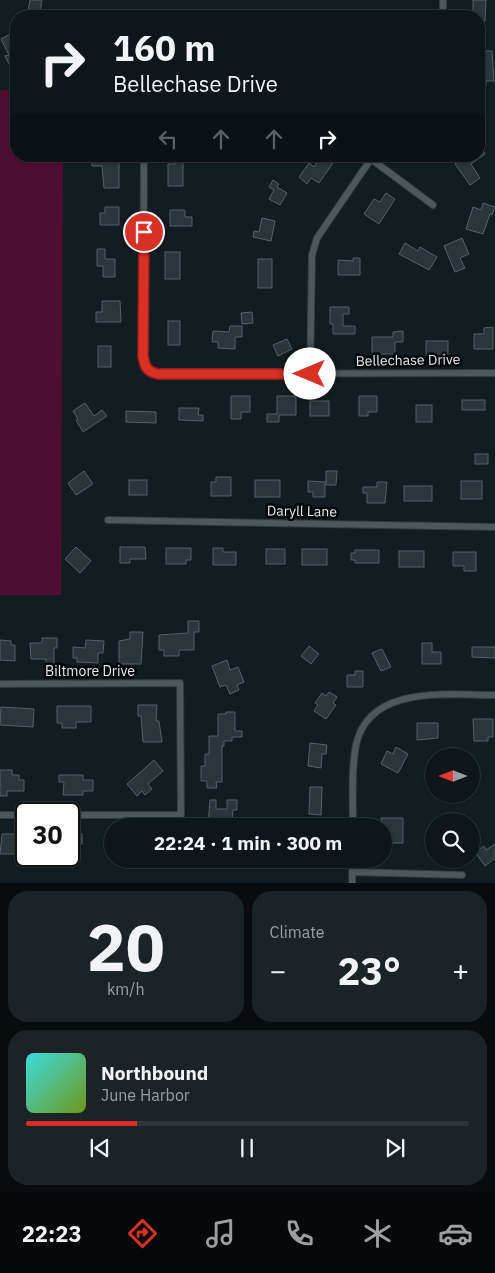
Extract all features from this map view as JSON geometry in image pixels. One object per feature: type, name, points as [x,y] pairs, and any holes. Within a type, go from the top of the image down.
[{"type":"street","name":"Bellechase Drive","points":[[144,162],[143,349],[145,368],[158,374],[495,373]]},
{"type":"street","points":[[310,374],[312,254],[322,230],[369,162]]},
{"type":"street","points":[[377,162],[433,205]]},
{"type":"street","name":"Daryll Lane","points":[[108,520],[495,526]]},
{"type":"street","name":"Biltmore Drive","points":[[0,684],[180,683],[181,815],[80,815]]},
{"type":"street","points":[[353,818],[356,745],[367,723],[384,707],[409,697],[424,695],[495,695]]},
{"type":"street","points":[[0,815],[15,815]]},
{"type":"street","points":[[352,868],[352,883]]},
{"type":"street","points":[[352,872],[462,875]]},
{"type":"shaded area","points":[[0,90],[10,90],[10,162],[63,162],[61,595],[0,595]]},
{"type":"building","points":[[30,0],[42,0],[40,10],[28,10]]},
{"type":"building","points":[[473,0],[486,0],[485,21],[485,10],[473,10]]},
{"type":"building","points":[[10,34],[9,64],[5,56],[9,55],[1,39]]},
{"type":"building","points":[[485,51],[492,51],[494,81],[486,81],[486,86]]},
{"type":"building","points":[[92,162],[119,162],[119,188],[104,188],[102,166],[92,166]]},
{"type":"building","points":[[175,162],[183,162],[183,186],[168,186],[168,164],[175,164]]},
{"type":"building","points":[[317,162],[334,162],[319,183],[311,178],[307,184],[299,177],[309,163],[314,167]]},
{"type":"building","points":[[458,162],[474,162],[471,164],[480,178],[470,185],[455,164]]},
{"type":"building","points":[[273,180],[279,184],[277,187],[287,193],[280,205],[269,199],[274,190],[269,187]]},
{"type":"building","points":[[386,193],[395,199],[379,224],[364,214],[374,199],[380,202]]},
{"type":"building","points":[[483,203],[495,207],[492,215],[490,214],[483,234],[466,229],[473,207],[481,210]]},
{"type":"building","points":[[105,207],[119,207],[119,225],[100,225],[100,213],[105,213]]},
{"type":"building","points":[[170,210],[185,210],[185,217],[192,217],[192,226],[170,226]]},
{"type":"building","points":[[262,218],[275,221],[271,241],[253,237],[254,231],[259,232]]},
{"type":"building","points":[[462,238],[469,254],[460,258],[465,268],[455,272],[444,246]]},
{"type":"building","points":[[405,243],[418,251],[420,247],[437,257],[429,270],[399,254]]},
{"type":"building","points":[[97,249],[105,249],[105,259],[115,259],[115,277],[103,277],[103,266],[97,266]]},
{"type":"building","points":[[165,252],[180,252],[180,279],[165,279]]},
{"type":"building","points":[[353,258],[360,258],[360,275],[338,275],[338,260],[353,261]]},
{"type":"building","points":[[258,259],[272,259],[272,288],[258,288]]},
{"type":"building","points":[[102,301],[120,301],[121,322],[96,322],[96,312],[102,312]]},
{"type":"building","points":[[330,307],[349,307],[349,314],[343,314],[343,326],[355,326],[355,334],[333,334],[333,324],[330,324]]},
{"type":"building","points":[[252,312],[253,323],[242,324],[241,313]]},
{"type":"building","points":[[168,321],[180,321],[180,345],[168,345]]},
{"type":"building","points":[[230,326],[242,326],[242,337],[235,337],[235,349],[218,348],[218,342],[212,342],[213,331],[229,332]]},
{"type":"building","points":[[493,327],[493,349],[474,349],[474,334],[484,334],[484,328]]},
{"type":"building","points":[[403,331],[403,342],[395,342],[395,354],[372,354],[372,337],[393,337],[393,332]]},
{"type":"building","points":[[287,339],[292,349],[278,356],[273,345]]},
{"type":"building","points":[[426,341],[448,341],[448,355],[426,355]]},
{"type":"building","points":[[98,346],[111,346],[111,367],[98,367]]},
{"type":"building","points":[[231,396],[250,396],[250,412],[241,412],[241,419],[231,419]]},
{"type":"building","points":[[277,396],[296,396],[296,415],[279,415],[279,422],[267,422],[267,414],[277,414]]},
{"type":"building","points":[[359,396],[377,396],[377,412],[368,412],[368,416],[359,416]]},
{"type":"building","points":[[462,400],[485,400],[485,410],[462,410]]},
{"type":"building","points":[[310,401],[329,401],[329,416],[310,416]]},
{"type":"building","points":[[85,403],[94,416],[102,410],[107,416],[83,432],[73,411]]},
{"type":"building","points":[[416,405],[432,405],[432,422],[416,422]]},
{"type":"building","points":[[179,408],[199,408],[198,415],[203,415],[203,421],[179,420]]},
{"type":"building","points":[[126,411],[156,412],[156,423],[126,422]]},
{"type":"building","points":[[475,454],[488,454],[488,464],[475,464]]},
{"type":"building","points":[[84,471],[93,484],[76,495],[68,483]]},
{"type":"building","points":[[326,471],[337,471],[336,485],[326,485]]},
{"type":"building","points":[[216,477],[231,477],[231,496],[211,496],[211,482],[216,482]]},
{"type":"building","points":[[129,480],[147,480],[147,495],[129,495]]},
{"type":"building","points":[[255,480],[280,480],[280,497],[255,497]]},
{"type":"building","points":[[308,481],[325,482],[325,497],[313,497],[313,492],[308,492]]},
{"type":"building","points":[[461,481],[482,481],[482,499],[461,499]]},
{"type":"building","points":[[377,482],[387,482],[385,503],[367,503],[367,493],[363,493],[363,487],[377,487]]},
{"type":"building","points":[[404,486],[432,486],[432,501],[404,501]]},
{"type":"building","points":[[76,547],[91,561],[80,573],[65,559]]},
{"type":"building","points":[[120,547],[145,547],[146,559],[130,559],[130,563],[120,563]]},
{"type":"building","points":[[166,548],[191,548],[191,560],[186,560],[186,564],[166,564]]},
{"type":"building","points":[[213,548],[223,548],[223,552],[236,552],[236,565],[213,565]]},
{"type":"building","points":[[266,549],[285,549],[285,564],[266,564]]},
{"type":"building","points":[[302,549],[327,549],[327,565],[302,565]]},
{"type":"building","points":[[355,550],[379,550],[379,563],[355,563],[355,560],[351,560],[351,553],[355,553]]},
{"type":"building","points":[[399,551],[424,551],[424,567],[399,567]]},
{"type":"building","points":[[453,552],[476,552],[476,571],[464,571],[464,566],[453,566]]},
{"type":"building","points":[[188,621],[199,621],[199,632],[194,632],[194,650],[179,650],[179,656],[164,656],[164,650],[159,650],[159,635],[188,633]]},
{"type":"building","points":[[130,632],[143,632],[141,664],[119,664],[119,641],[130,639]]},
{"type":"building","points":[[42,638],[57,638],[57,648],[54,648],[54,665],[46,665],[46,659],[31,659],[30,643],[42,643]]},
{"type":"building","points":[[0,640],[11,641],[11,645],[15,645],[15,661],[0,660]]},
{"type":"building","points":[[86,640],[104,641],[103,653],[98,653],[98,663],[77,662],[77,658],[73,658],[73,647],[85,648]]},
{"type":"building","points":[[422,643],[432,643],[432,652],[441,652],[441,664],[422,664]]},
{"type":"building","points":[[309,646],[319,654],[311,664],[301,656]]},
{"type":"building","points":[[472,647],[495,647],[495,658],[472,657]]},
{"type":"building","points":[[382,649],[391,667],[381,671],[372,653]]},
{"type":"building","points":[[227,660],[230,670],[238,667],[244,682],[237,685],[239,690],[230,694],[226,685],[220,687],[212,666]]},
{"type":"building","points":[[355,671],[363,671],[363,687],[347,687],[347,675],[355,675]]},
{"type":"building","points":[[329,692],[337,697],[333,703],[336,705],[326,719],[314,711],[318,705],[315,703],[322,693],[326,696]]},
{"type":"building","points":[[138,705],[157,705],[156,721],[159,721],[162,742],[143,742]]},
{"type":"building","points":[[57,706],[91,706],[91,722],[76,722],[76,728],[62,728],[62,723],[57,723]]},
{"type":"building","points":[[1,707],[34,709],[33,727],[0,725]]},
{"type":"building","points":[[226,712],[235,712],[235,731],[242,731],[242,737],[232,737],[232,741],[224,741],[224,746],[222,746],[222,782],[216,782],[217,788],[207,788],[207,781],[201,781],[201,766],[205,766],[205,754],[209,754],[209,736],[218,736],[218,714],[226,714]]},
{"type":"building","points":[[473,719],[493,719],[493,737],[488,737],[488,741],[474,741]]},
{"type":"building","points":[[417,723],[438,723],[438,738],[417,740]]},
{"type":"building","points":[[310,743],[327,745],[326,754],[322,754],[321,768],[308,766]]},
{"type":"building","points":[[396,747],[408,754],[398,773],[381,764],[387,751],[393,754]]},
{"type":"building","points":[[154,760],[163,771],[148,784],[152,789],[145,795],[142,791],[137,796],[127,784]]},
{"type":"building","points":[[0,770],[12,770],[12,775],[19,775],[19,780],[24,780],[24,791],[7,791],[7,796],[0,796]]},
{"type":"building","points":[[59,775],[83,775],[83,780],[93,780],[93,791],[83,791],[83,795],[63,795],[64,782],[59,782]]},
{"type":"building","points":[[310,787],[322,787],[321,815],[309,814]]},
{"type":"building","points":[[210,800],[216,800],[216,809],[227,809],[227,800],[237,800],[237,810],[233,810],[232,818],[209,818]]},
{"type":"building","points":[[392,818],[403,818],[403,843],[392,843]]},
{"type":"building","points":[[2,834],[15,834],[15,854],[0,854]]},
{"type":"building","points":[[80,834],[82,834],[82,844],[80,844]]},
{"type":"building","points":[[495,844],[495,858],[485,866],[480,859],[480,849],[484,846],[486,850]]},
{"type":"route","points":[[144,232],[143,356],[145,368],[149,372],[158,374],[310,374]]}]
